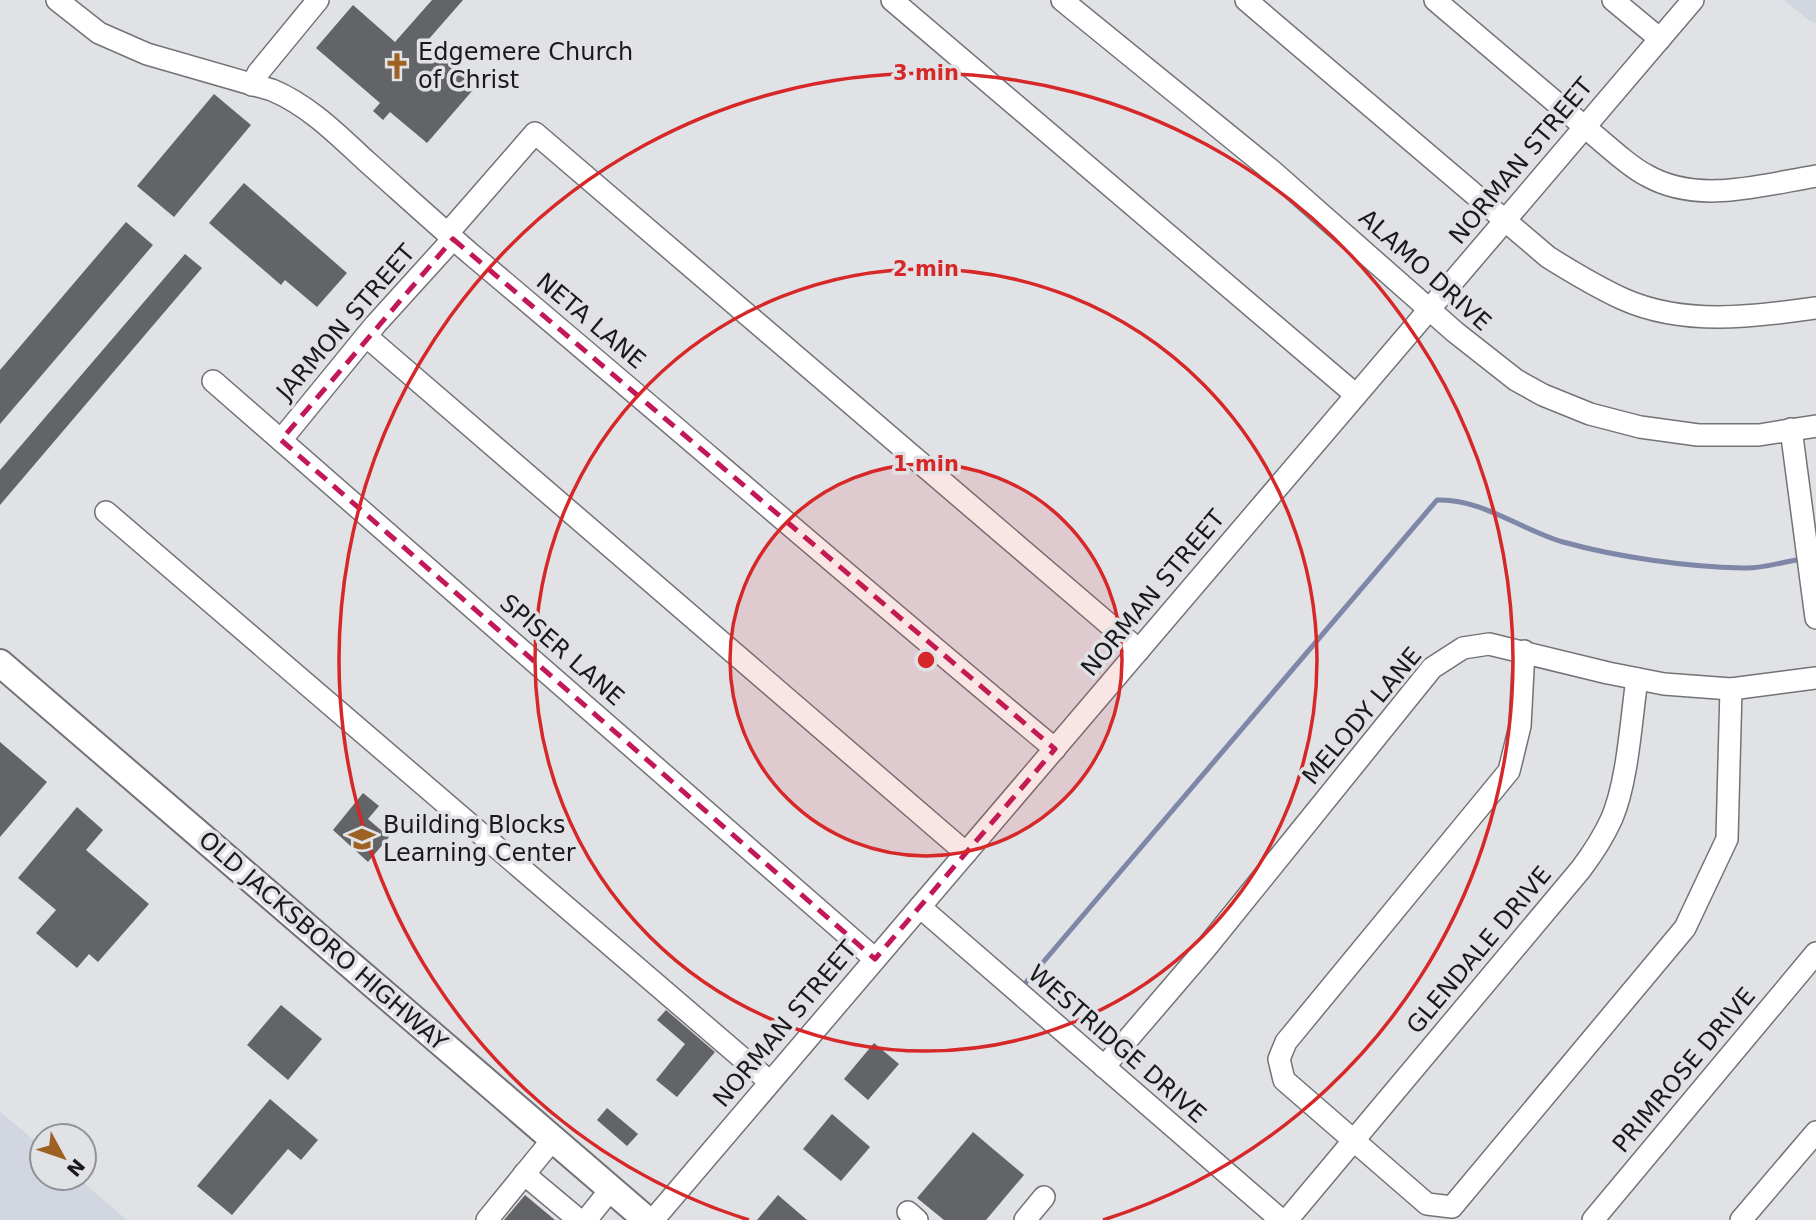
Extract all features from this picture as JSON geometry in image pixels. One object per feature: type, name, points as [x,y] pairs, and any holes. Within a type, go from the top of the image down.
[{"type":"main road","name":"OLD JACKSBORO HIGHWAY","points":[[0,663],[647,1220]]},
{"type":"street","name":"NETA LANE","points":[[57,0],[99,33],[147,54],[287,97],[314,115],[450,236],[899,619],[1055,748]]},
{"type":"street","points":[[252,85],[258,73],[318,0]]},
{"type":"street","points":[[892,0],[1356,395]]},
{"type":"street","name":"ALAMO DRIVE","points":[[1062,0],[1271,170],[1488,360],[1516,380],[1590,414],[1640,427],[1698,435],[1759,435],[1816,426]]},
{"type":"street","points":[[1246,0],[1505,221],[1559,264],[1603,289],[1636,303],[1668,312],[1707,317],[1755,316],[1816,308]]},
{"type":"street","points":[[1435,0],[1637,169],[1664,183],[1708,192],[1816,176]]},
{"type":"street","points":[[1613,0],[1660,39]]},
{"type":"street","name":"NORMAN STREET","points":[[653,1220],[1693,0]]},
{"type":"street","name":"JARMON STREET","points":[[281,440],[536,133],[1139,650]]},
{"type":"street","points":[[366,336],[966,853]]},
{"type":"street","name":"SPISER LANE","points":[[213,381],[875,959]]},
{"type":"street","points":[[1791,429],[1816,618]]},
{"type":"street","points":[[106,512],[770,1082]]},
{"type":"street","name":"MELODY LANE","points":[[1104,1068],[1206,948],[1432,668],[1463,648],[1489,644],[1664,684],[1731,689],[1816,678]]},
{"type":"street","points":[[1524,651],[1520,726],[1509,771],[1286,1042],[1279,1059],[1284,1080],[1427,1205],[1452,1207],[1685,929],[1727,839],[1731,689]]},
{"type":"street","name":"GLENDALE DRIVE","points":[[1287,1220],[1594,851],[1612,818],[1619,798],[1637,678]]},
{"type":"street","name":"WESTRIDGE DRIVE","points":[[920,907],[1280,1220]]},
{"type":"street","name":"PRIMROSE DRIVE","points":[[1593,1220],[1816,953]]},
{"type":"street","points":[[1741,1220],[1816,1132]]},
{"type":"street","points":[[487,1220],[553,1139]]},
{"type":"street","points":[[524,1174],[579,1220]]},
{"type":"street","points":[[586,1220],[611,1189]]},
{"type":"street","points":[[1025,1220],[1044,1197]]},
{"type":"highlighted area","points":[[453,239],[1055,749],[875,959],[281,440]]},
{"type":"shaded area","points":[[1784,0],[1816,0],[1816,23],[1808,20]]},
{"type":"shaded area","points":[[0,1112],[28,1135],[28,1192],[94,1192],[127,1220],[0,1220]]},
{"type":"building","name":"Edgemere Church of Christ","points":[[432,0],[463,0],[428,40],[479,83],[427,143],[390,112],[383,120],[373,111],[380,103],[316,48],[353,5],[395,42]]},
{"type":"building","points":[[214,94],[251,125],[174,217],[137,186]]},
{"type":"building","points":[[244,183],[347,273],[317,307],[285,280],[281,285],[209,223]]},
{"type":"building","points":[[126,222],[153,245],[0,424],[0,370]]},
{"type":"building","points":[[185,254],[202,268],[0,505],[0,470]]},
{"type":"building","points":[[0,742],[47,782],[0,837]]},
{"type":"building","points":[[363,793],[379,806],[368,819],[389,837],[368,862],[333,830]]},
{"type":"building","points":[[77,807],[103,830],[86,850],[149,904],[98,962],[89,954],[77,968],[36,933],[56,910],[18,878]]},
{"type":"building","points":[[281,1005],[322,1039],[288,1080],[247,1045]]},
{"type":"building","points":[[666,1010],[715,1052],[677,1097],[656,1080],[685,1044],[657,1020]]},
{"type":"building","points":[[874,1043],[899,1064],[868,1100],[844,1079]]},
{"type":"building","points":[[270,1099],[318,1140],[301,1160],[288,1149],[232,1215],[197,1186]]},
{"type":"building","points":[[607,1108],[638,1134],[627,1146],[597,1120]]},
{"type":"building","points":[[832,1114],[870,1147],[841,1181],[803,1149]]},
{"type":"building","points":[[973,1132],[1024,1175],[986,1220],[944,1220],[917,1198]]},
{"type":"building","points":[[525,1195],[555,1220],[504,1220]]},
{"type":"building","points":[[778,1195],[807,1220],[757,1220]]},
{"type":"waterway","points":[[1022,987],[1437,500],[1469,504],[1547,537],[1629,557],[1699,566],[1743,568],[1796,560]]},
{"type":"place","name":"Edgemere Church of Christ","points":[[397,66]]},
{"type":"place","name":"Building Blocks Learning Center","points":[[362,839]]}]
